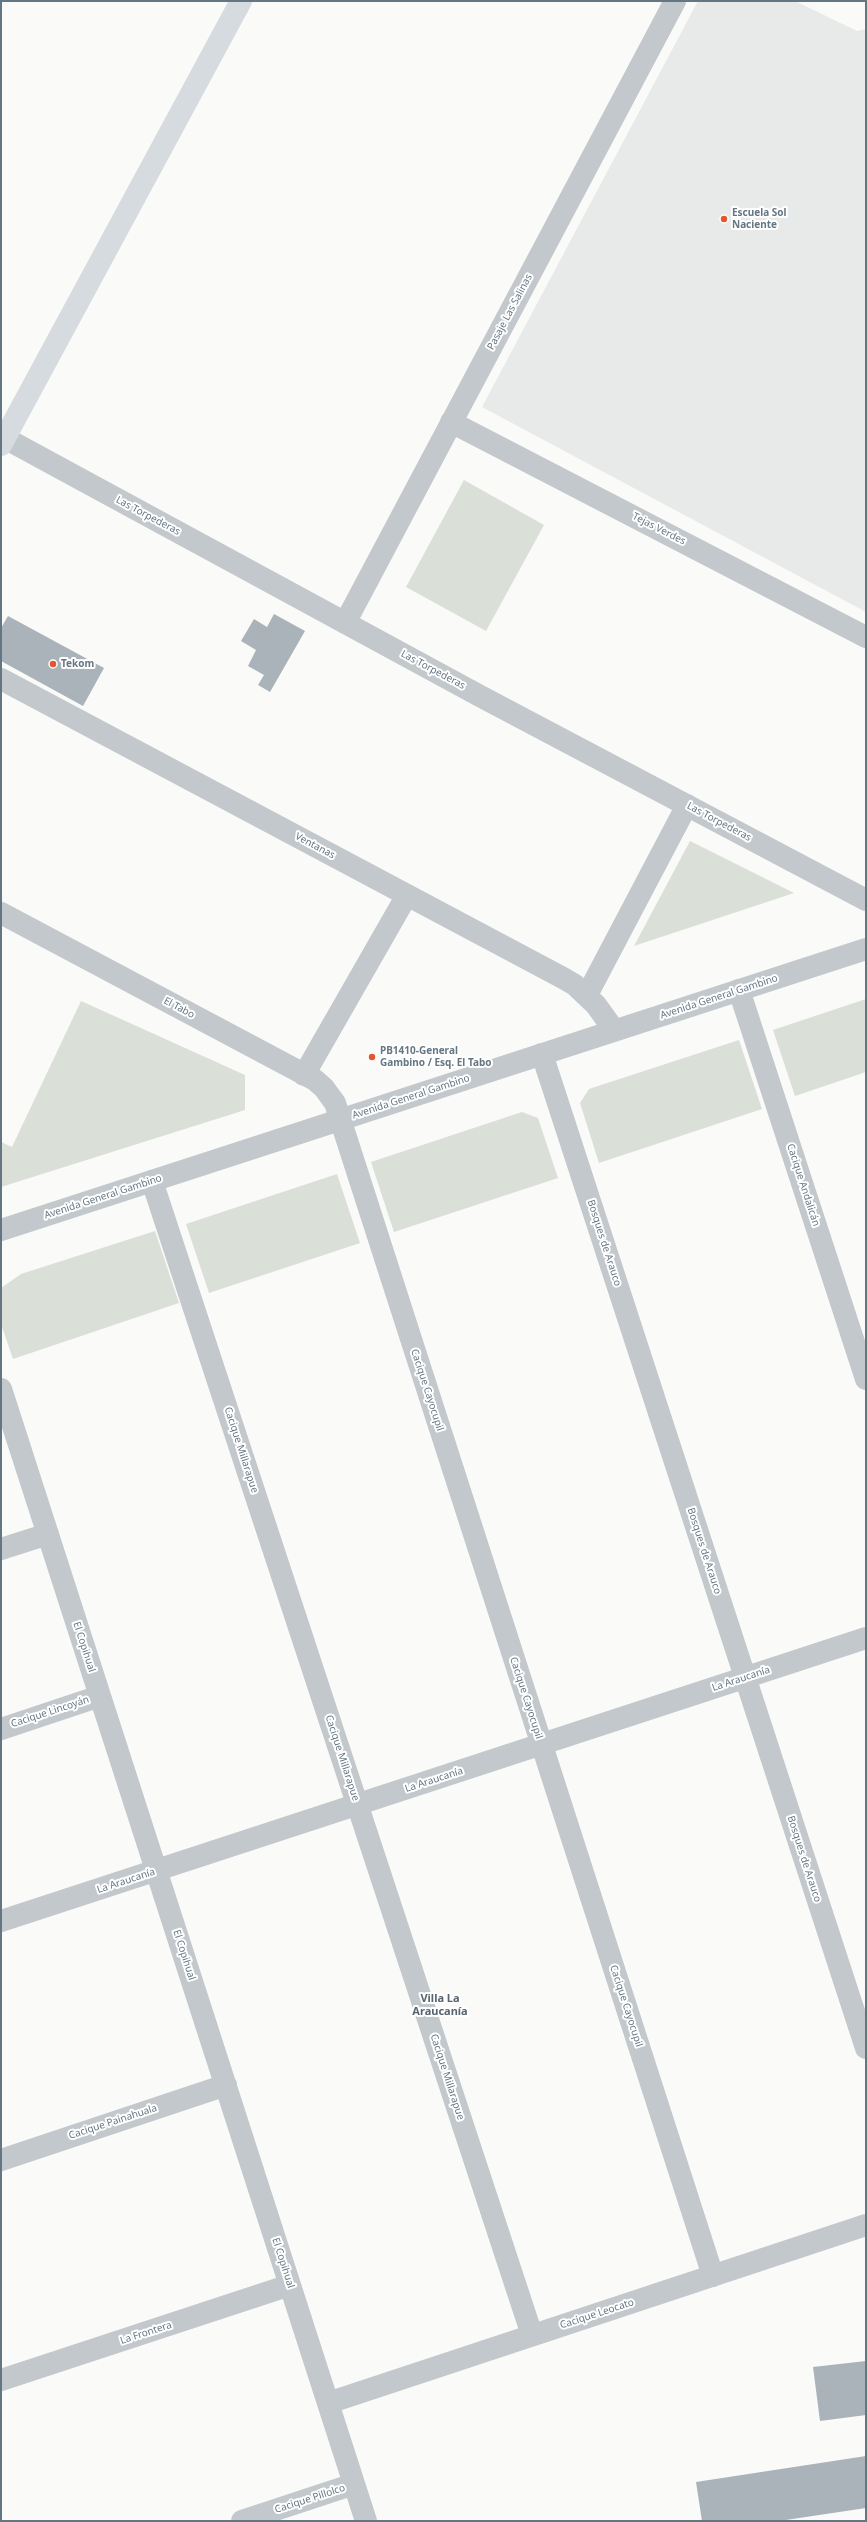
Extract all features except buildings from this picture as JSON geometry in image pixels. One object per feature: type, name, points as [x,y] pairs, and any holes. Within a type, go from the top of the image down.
[{"type":"main road","points":[[2,440],[241,1]]},
{"type":"street","name":"Pasaje Las Salinas","points":[[345,623],[675,1]]},
{"type":"street","name":"Tejas Verdes","points":[[451,422],[866,637]]},
{"type":"street","name":"Las Torpederas","points":[[2,440],[866,900]]},
{"type":"street","name":"Ventanas","points":[[1,679],[563,978],[587,995],[614,1030]]},
{"type":"street","points":[[587,995],[687,805]]},
{"type":"street","points":[[304,1075],[407,895]]},
{"type":"street","name":"El Tabo","points":[[1,913],[304,1075],[324,1088],[335,1103],[340,1120]]},
{"type":"street","name":"Avenida General Gambino","points":[[1,1230],[866,949]]},
{"type":"street","name":"Cacique Andalicán","points":[[739,990],[866,1379]]},
{"type":"street","name":"Bosques de Arauco","points":[[542,1054],[866,2048]]},
{"type":"street","name":"Cacique Cayocupil","points":[[340,1120],[713,2276]]},
{"type":"street","name":"Cacique Millarapue","points":[[152,1181],[532,2335]]},
{"type":"street","name":"El Copihual","points":[[1,1389],[366,2521]]},
{"type":"street","points":[[1,1549],[48,1534]]},
{"type":"street","name":"La Araucanía","points":[[1,1921],[866,1638]]},
{"type":"street","name":"Cacique Lincoyán","points":[[1,1729],[100,1696]]},
{"type":"street","name":"Cacique Painahuala","points":[[1,2160],[226,2086]]},
{"type":"street","name":"Cacique Leocato","points":[[328,2403],[866,2226]]},
{"type":"street","name":"La Frontera","points":[[1,2380],[290,2285]]},
{"type":"street","name":"Cacique Pillolco","points":[[242,2521],[354,2484]]},
{"type":"shaded area","name":"Escuela Sol Naciente","points":[[698,1],[795,1],[857,31],[866,29],[866,612],[482,407]]},
{"type":"shaded area","points":[[464,480],[544,525],[486,631],[406,587]]},
{"type":"shaded area","points":[[690,841],[794,893],[634,946]]},
{"type":"shaded area","points":[[866,999],[866,1072],[795,1096],[773,1030]]},
{"type":"shaded area","points":[[81,1001],[245,1075],[245,1110],[1,1187],[1,1142],[12,1147]]},
{"type":"shaded area","points":[[739,1040],[762,1109],[599,1163],[580,1103],[589,1089]]},
{"type":"shaded area","points":[[522,1112],[538,1118],[558,1178],[394,1232],[371,1162]]},
{"type":"shaded area","points":[[337,1174],[360,1243],[209,1293],[186,1224]]},
{"type":"shaded area","points":[[155,1231],[179,1303],[13,1359],[1,1324],[1,1288],[21,1274]]},
{"type":"place","name":"Escuela Sol Naciente","points":[[724,219]]},
{"type":"place","name":"Tekom","points":[[53,664]]},
{"type":"place","name":"PB1410-General Gambino / Esq. El Tabo","points":[[372,1057]]},
{"type":"district","name":"Villa La Araucanía","points":[[440,2005]]}]
